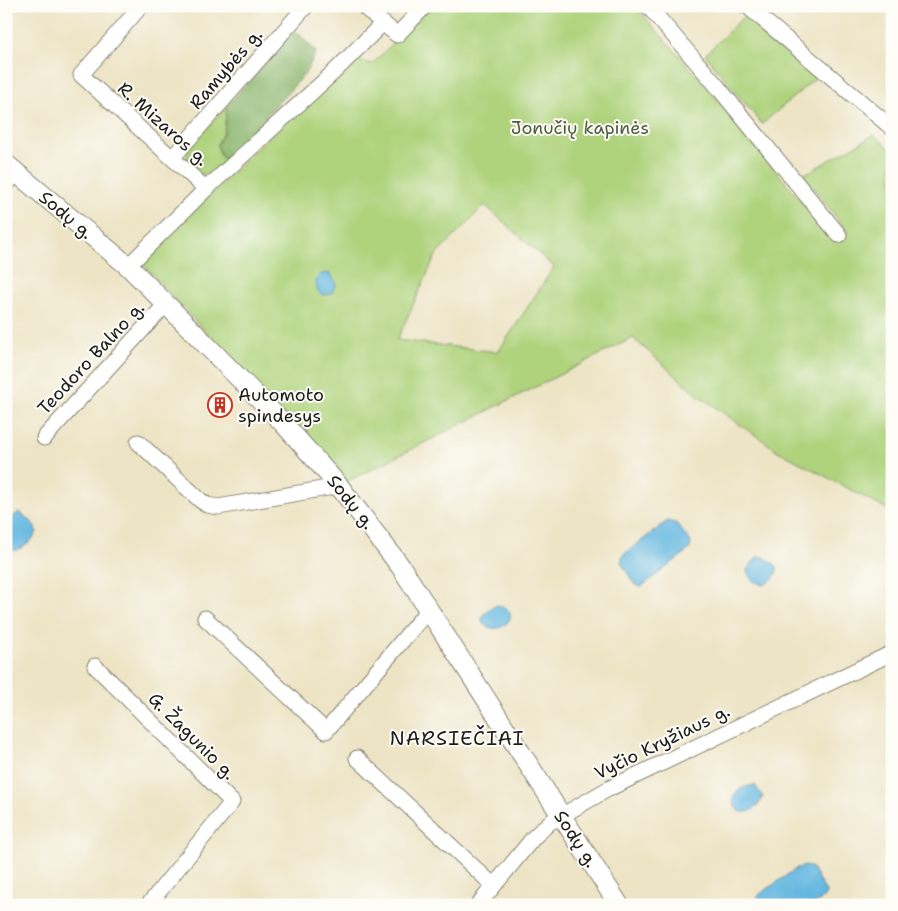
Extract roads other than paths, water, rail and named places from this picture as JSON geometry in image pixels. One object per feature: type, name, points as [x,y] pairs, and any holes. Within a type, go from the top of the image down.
[{"type":"main road","name":"Sodų g.","points":[[10,174],[128,266],[283,423],[339,486],[394,556],[619,905]]},
{"type":"street","name":"R. Mizaros g.","points":[[128,266],[206,189],[81,75],[141,6]]},
{"type":"street","name":"Ramybės g.","points":[[173,158],[306,6]]},
{"type":"street","points":[[362,6],[397,34],[425,6]]},
{"type":"street","points":[[648,6],[717,86],[839,234]]},
{"type":"street","points":[[747,6],[892,128]]},
{"type":"street","points":[[206,189],[335,71],[383,23]]},
{"type":"street","name":"Teodoro Balno g.","points":[[44,438],[166,304]]},
{"type":"street","points":[[138,442],[207,505],[218,507],[339,486]]},
{"type":"street","points":[[205,618],[326,731],[429,609]]},
{"type":"street","name":"Vyčio Kryžiaus g.","points":[[478,905],[534,837],[549,823],[608,789],[892,653]]},
{"type":"street","name":"G. Žagunio g.","points":[[96,666],[232,802],[148,905]]},
{"type":"street","points":[[357,758],[494,886]]},
{"type":"water","points":[[329,273],[336,285],[331,294],[322,295],[317,290],[316,279],[321,274]]},
{"type":"water","points":[[19,512],[32,522],[37,532],[25,546],[18,550],[9,551],[6,548],[6,522]]},
{"type":"water","points":[[667,521],[676,523],[691,542],[690,549],[641,587],[634,584],[621,562],[623,555]]},
{"type":"water","points":[[757,557],[764,557],[777,566],[777,572],[774,577],[764,585],[752,580],[747,570]]},
{"type":"water","points":[[497,605],[510,612],[510,616],[509,621],[505,625],[494,629],[484,624],[482,617],[487,611]]},
{"type":"water","points":[[755,785],[763,797],[755,808],[747,812],[740,811],[735,807],[733,801],[735,794],[742,788]]},
{"type":"water","points":[[811,867],[826,892],[825,896],[814,905],[763,905],[757,897],[760,894],[797,868]]},
{"type":"place","name":"Automoto spindesys","points":[[220,405]]},
{"type":"district","name":"NARSIEČIAI","points":[[457,738]]},
{"type":"park label","name":"Jonučių kapinės","points":[[580,128]]}]
